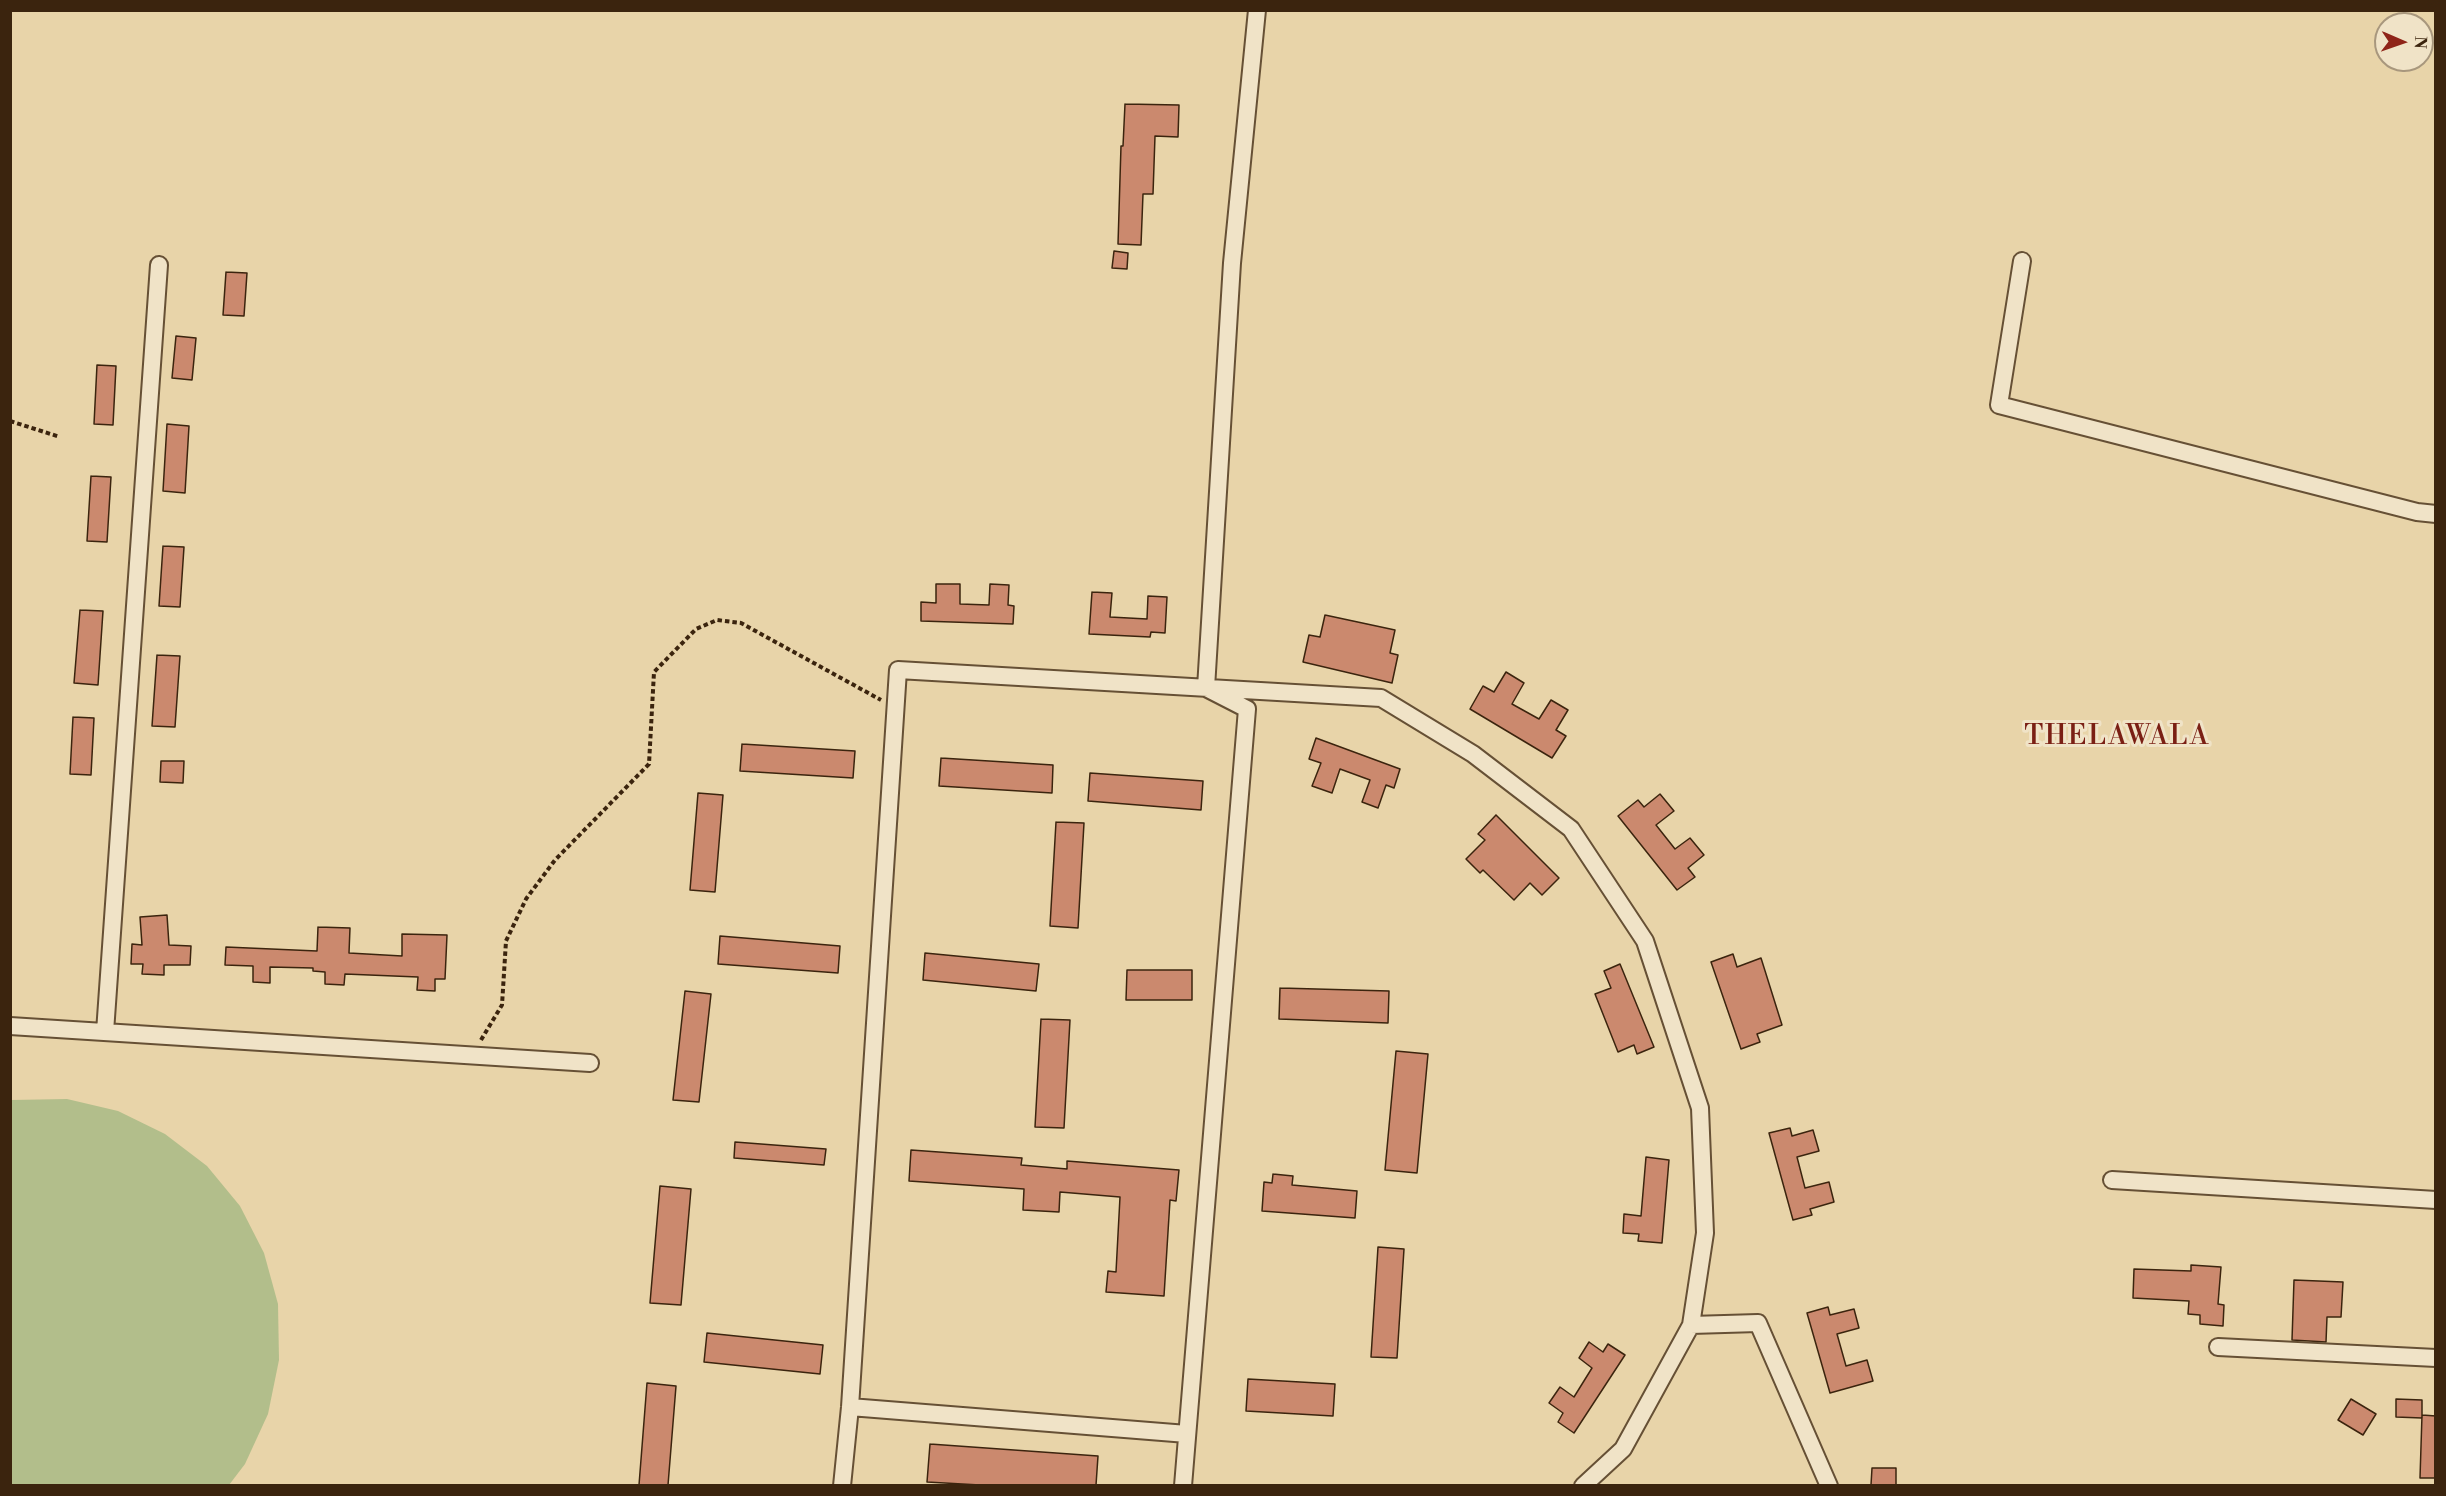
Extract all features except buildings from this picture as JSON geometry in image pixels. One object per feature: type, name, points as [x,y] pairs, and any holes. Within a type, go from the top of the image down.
[{"type":"street","points":[[1206,688],[1232,263],[1257,10]]},
{"type":"street","points":[[2022,261],[1999,405],[2416,512],[2436,514]]},
{"type":"street","points":[[105,1032],[159,266]]},
{"type":"street","points":[[842,1485],[850,1407],[898,670],[1382,698],[1473,754],[1571,830],[1645,941],[1700,1108],[1705,1233],[1691,1324],[1623,1449],[1584,1485]]},
{"type":"street","points":[[1183,1485],[1247,709],[1206,688]]},
{"type":"street","points":[[10,1026],[590,1063]]},
{"type":"street","points":[[2112,1180],[2436,1200]]},
{"type":"street","points":[[1691,1324],[1758,1323],[1829,1485]]},
{"type":"street","points":[[2218,1347],[2436,1358]]},
{"type":"street","points":[[850,1407],[1187,1434]]},
{"type":"path","points":[[10,421],[60,437]]},
{"type":"path","points":[[470,1055],[489,1030],[502,1005],[506,941],[526,899],[555,860],[649,764],[654,672],[696,628],[717,620],[741,623],[895,709]]},
{"type":"green space","points":[[67,1099],[118,1111],[165,1134],[207,1166],[240,1206],[264,1253],[278,1304],[279,1360],[268,1414],[245,1464],[229,1485],[11,1485],[11,1100]]},
{"type":"district","name":"THELAWALA","points":[[2117,738]]}]
